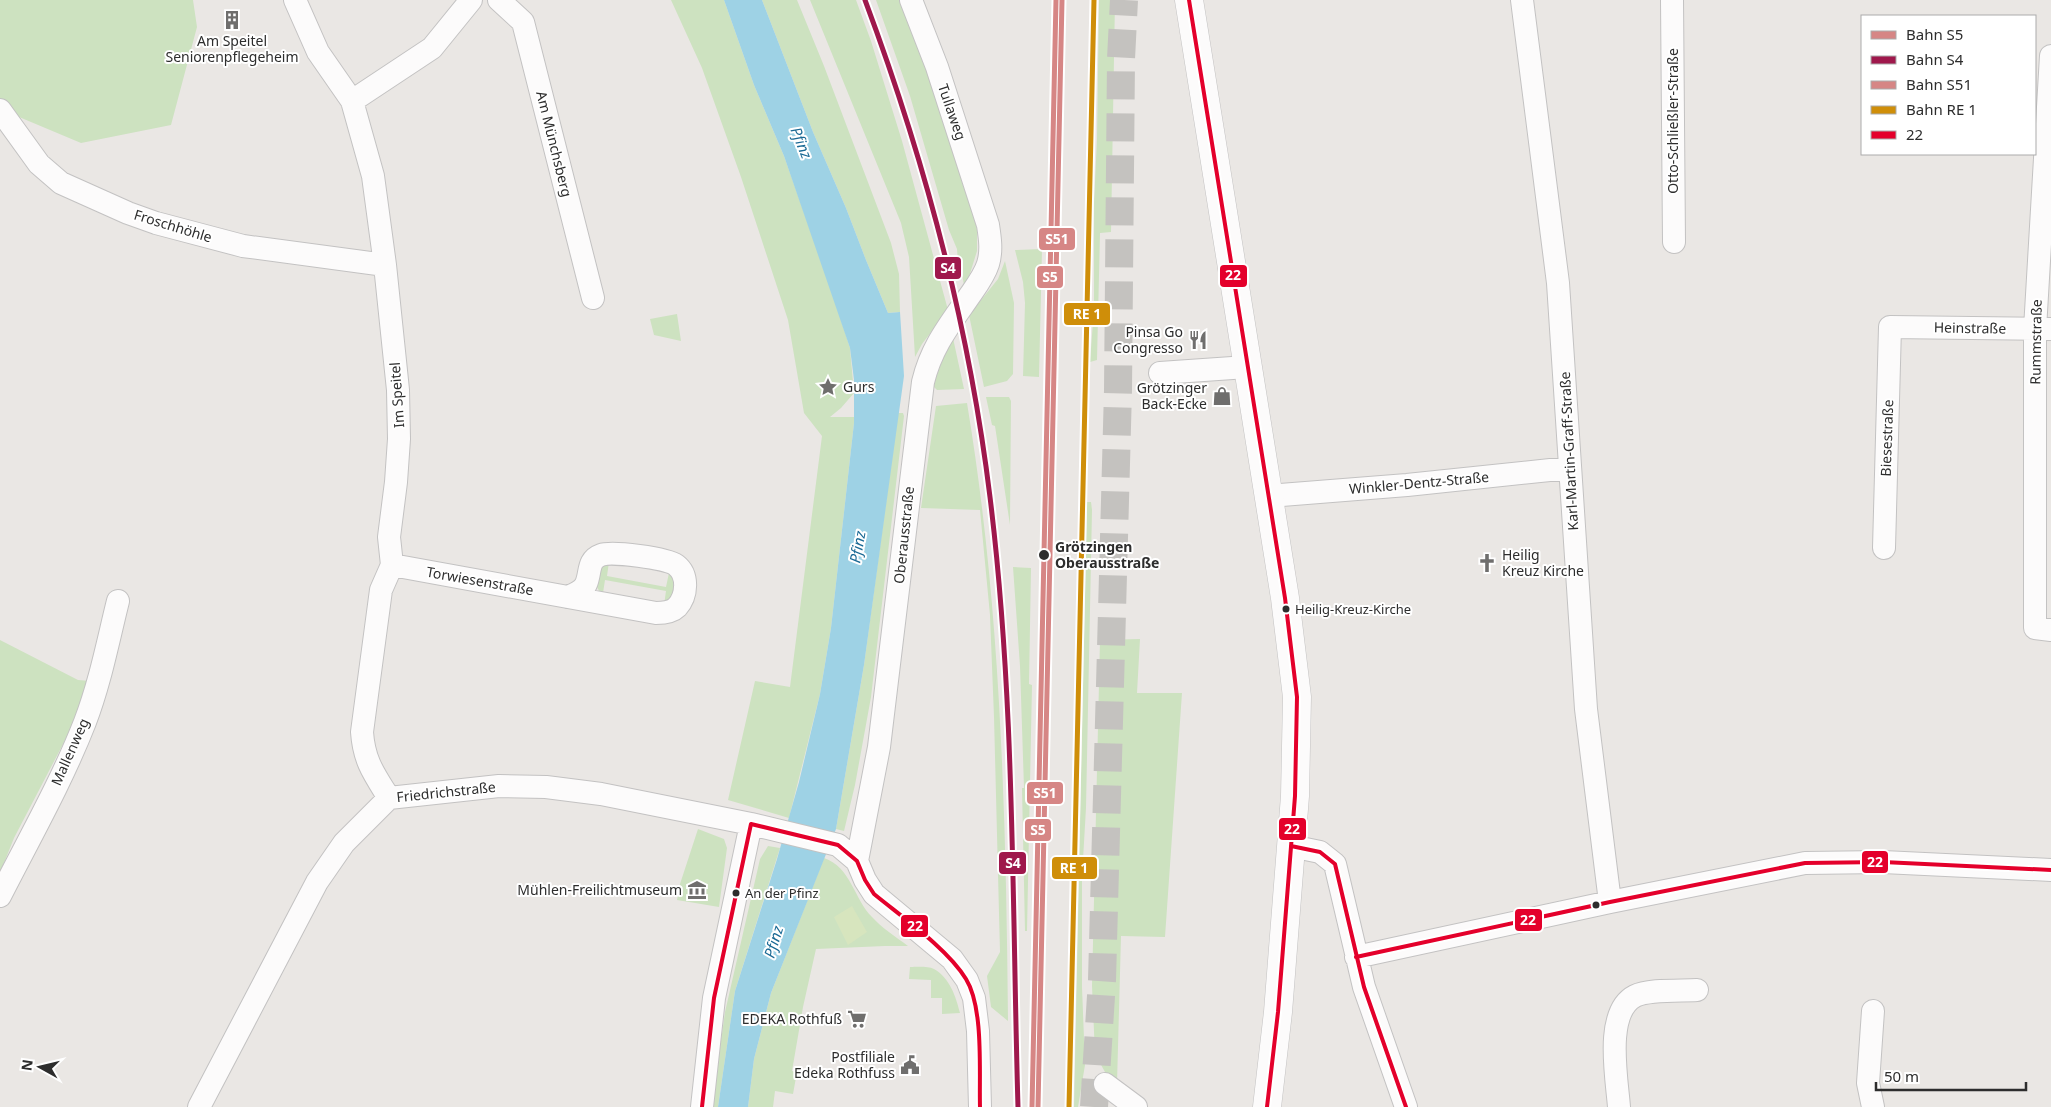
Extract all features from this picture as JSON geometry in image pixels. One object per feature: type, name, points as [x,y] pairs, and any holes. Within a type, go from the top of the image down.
[{"type":"street","name":"Im Speitel","points":[[295,0],[318,52],[352,101],[373,176],[386,265],[398,390],[399,439],[389,537],[392,565],[381,590],[362,732],[363,751],[389,798]]},
{"type":"street","points":[[352,101],[432,48],[471,0]]},
{"type":"street","name":"Am Münchsberg","points":[[499,0],[523,22],[593,298]]},
{"type":"street","name":"Tullaweg","points":[[911,0],[951,109],[988,225]]},
{"type":"street","points":[[1189,0],[1288,618],[1297,697],[1296,787],[1278,1012],[1267,1107]]},
{"type":"street","name":"Karl-Martin-Graff-Straße","points":[[1522,0],[1558,283],[1586,708],[1610,902]]},
{"type":"street","name":"Otto-Schließler-Straße","points":[[1672,0],[1674,242]]},
{"type":"street","name":"Rummstraße","points":[[2043,629],[2043,329],[2051,56]]},
{"type":"street","name":"Froschhöhle","points":[[0,110],[39,164],[61,183],[128,213],[156,223],[243,246],[386,265]]},
{"type":"street","name":"Oberausstraße","points":[[857,861],[879,747],[922,382],[936,344],[986,270],[990,253],[988,225]]},
{"type":"street","name":"Heinstraße","points":[[1890,327],[2043,329]]},
{"type":"street","name":"Biesestraße","points":[[1884,548],[1890,327]]},
{"type":"street","points":[[1160,373],[1247,367]]},
{"type":"street","name":"Winkler-Dentz-Straße","points":[[1268,496],[1407,485],[1569,468]]},
{"type":"street","name":"Torwiesenstraße","points":[[392,565],[568,597],[656,613],[666,613],[677,608],[683,598],[686,582],[676,565],[616,552],[602,554],[595,558],[589,568],[586,583],[580,592],[568,597]]},
{"type":"street","name":"Mallenweg","points":[[0,896],[85,721],[101,672],[118,601]]},
{"type":"street","name":"Friedrichstraße","points":[[199,1107],[317,882],[344,843],[389,798],[499,786],[546,787],[601,794],[760,826],[838,845],[857,861]]},
{"type":"street","points":[[702,1107],[714,998],[760,826]]},
{"type":"street","points":[[1291,846],[1320,852],[1335,864],[1364,987],[1406,1107]]},
{"type":"street","points":[[857,861],[865,880],[874,894],[952,959],[967,980],[974,998],[978,1031],[980,1107]]},
{"type":"street","points":[[1356,957],[1610,902],[1805,863],[1883,862],[2051,870]]},
{"type":"street","points":[[1619,1107],[1615,1044],[1616,1025],[1623,1008],[1635,996],[1697,990]]},
{"type":"street","points":[[1873,1011],[1868,1083],[1873,1107]]},
{"type":"street","points":[[1105,1084],[1136,1107]]},
{"type":"green space","points":[[0,0],[193,0],[197,27],[171,125],[81,143],[0,109]]},
{"type":"green space","points":[[671,0],[724,0],[754,85],[784,156],[850,348],[854,393],[830,417],[854,417],[831,628],[820,694],[789,818],[728,800],[755,681],[790,687],[822,436],[804,413],[788,320],[741,177],[702,68]]},
{"type":"green space","points":[[762,0],[797,0],[891,243],[899,274],[900,312],[888,313],[813,132]]},
{"type":"green space","points":[[810,0],[856,0],[871,41],[902,141],[948,310],[922,344],[915,357],[909,257],[901,223]]},
{"type":"green space","points":[[876,0],[902,0],[963,164],[977,230],[977,251],[968,280],[964,285],[962,274],[959,275],[957,249],[949,230],[910,96]]},
{"type":"green space","points":[[1099,0],[1115,0],[1111,232],[1100,233],[1097,360],[1090,362],[1094,308],[1094,202]]},
{"type":"green space","points":[[1042,249],[1039,377],[1023,376],[1025,303],[1023,282],[1015,250]]},
{"type":"green space","points":[[1005,261],[1014,303],[1013,374],[1007,381],[984,387],[969,315],[998,279]]},
{"type":"green space","points":[[677,314],[681,341],[654,335],[650,319]]},
{"type":"green space","points":[[953,338],[964,389],[937,390],[933,386],[943,358]]},
{"type":"green space","points":[[986,397],[1009,397],[1011,401],[1010,525],[995,426],[992,425]]},
{"type":"green space","points":[[967,403],[987,557],[994,634],[1006,866],[1008,1021],[991,1007],[987,976],[1000,952],[990,615],[980,510],[921,508],[936,406]]},
{"type":"green space","points":[[898,413],[903,413],[904,416],[871,697],[855,785],[844,831],[836,829],[864,665]]},
{"type":"green space","points":[[1087,502],[1091,502],[1092,510],[1086,808],[1082,877],[1082,987],[1085,1065],[1078,1107],[1074,1107]]},
{"type":"green space","points":[[609,562],[607,576],[666,587],[669,573],[675,577],[675,598],[664,605],[666,591],[605,580],[603,593],[597,586],[598,570]]},
{"type":"green space","points":[[1013,567],[1031,568],[1029,684],[1032,685],[1027,931],[1025,931],[1022,788],[1024,788],[1020,666]]},
{"type":"green space","points":[[1140,639],[1137,693],[1182,693],[1165,937],[1121,936],[1117,1084],[1105,1072],[1095,1054],[1092,986],[1100,640]]},
{"type":"green space","points":[[0,640],[78,680],[90,681],[85,702],[14,838],[0,873]]},
{"type":"green space","points":[[698,829],[724,839],[727,848],[719,907],[677,900],[680,884]]},
{"type":"green space","points":[[768,846],[780,848],[735,991],[718,1107],[712,1107],[725,1012],[760,859]]},
{"type":"green space","points":[[824,858],[840,868],[872,917],[908,946],[816,949],[803,1007],[792,1071],[797,1072],[793,1094],[775,1091],[773,1107],[748,1107],[754,1059],[771,993]]},
{"type":"green space","points":[[852,906],[867,932],[848,945],[834,917]]},
{"type":"green space","points":[[910,967],[929,967],[940,973],[951,988],[960,1013],[942,1014],[942,998],[931,998],[931,980],[909,979]]},
{"type":"water","name":"Pfinz","points":[[724,0],[762,0],[813,132],[888,313],[900,312],[904,376],[864,665],[836,829],[771,993],[754,1059],[748,1107],[718,1107],[735,991],[777,859],[799,782],[820,694],[831,628],[854,423],[854,380],[850,348],[784,156],[754,85]]},
{"type":"tunnel","points":[[1094,1107],[1102,980],[1118,390],[1121,59],[1124,0]]},
{"type":"rail line","name":"S4","points":[[865,0],[907,122],[942,245],[970,370],[990,497],[998,573],[1008,725],[1018,1107]]},
{"type":"rail line","name":"S5","points":[[1032,1107],[1056,0]]},
{"type":"rail line","name":"S51","points":[[1038,1107],[1062,0]]},
{"type":"transit line","points":[[1069,1107],[1094,0]]},
{"type":"transit line","name":"22","points":[[1189,0],[1285,598],[1297,697],[1295,796],[1278,1012],[1267,1107]]},
{"type":"transit line","name":"22","points":[[751,824],[838,845],[857,861],[865,880],[874,894],[924,934],[958,968],[972,991],[976,1006],[979,1041],[980,1107]]},
{"type":"transit line","name":"22","points":[[702,1107],[714,998],[751,824]]},
{"type":"transit line","name":"22","points":[[1291,846],[1320,852],[1335,864],[1364,987],[1406,1107]]},
{"type":"transit line","name":"22","points":[[1356,957],[1610,902],[1805,863],[1883,862],[2051,870]]},
{"type":"place","name":"Am Speitel Seniorenpflegeheim","points":[[232,20]]},
{"type":"place","name":"Pinsa Go Congresso","points":[[1198,340]]},
{"type":"place","name":"Gurs","points":[[828,387]]},
{"type":"place","name":"Grötzinger Back-Ecke","points":[[1222,396]]},
{"type":"place","name":"Grötzingen Oberausstraße","points":[[1044,555]]},
{"type":"place","name":"Heilig Kreuz Kirche","points":[[1487,563]]},
{"type":"place","name":"Heilig-Kreuz-Kirche","points":[[1286,609]]},
{"type":"place","name":"Mühlen-Freilichtmuseum","points":[[697,890]]},
{"type":"place","name":"An der Pfinz","points":[[736,893]]},
{"type":"place","name":"EDEKA Rothfuß","points":[[857,1019]]},
{"type":"place","name":"Postfiliale Edeka Rothfuss","points":[[910,1065]]}]
